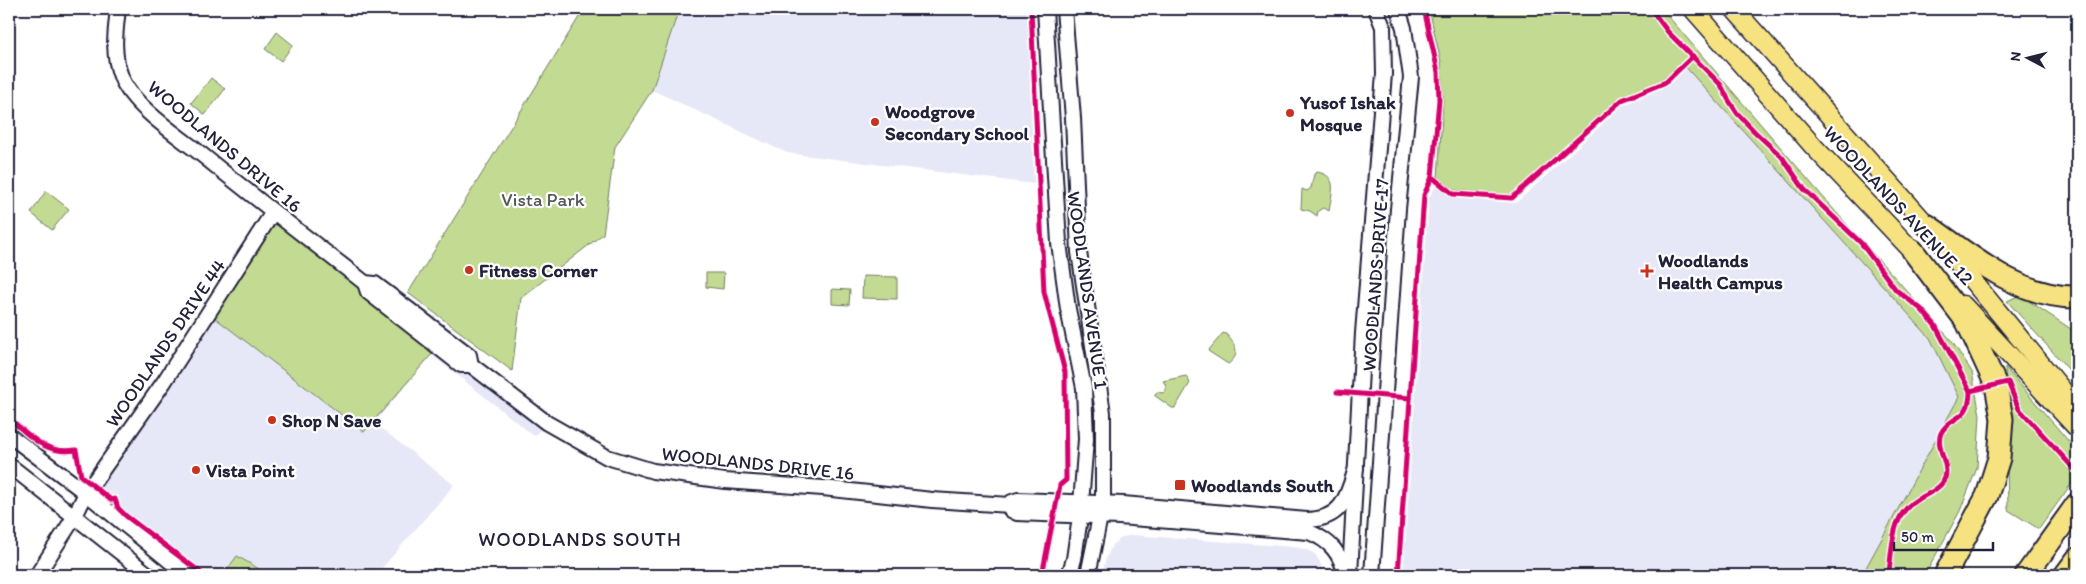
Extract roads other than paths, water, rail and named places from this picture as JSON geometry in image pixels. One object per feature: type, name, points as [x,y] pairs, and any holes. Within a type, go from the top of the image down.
[{"type":"highway","points":[[1927,225],[2008,281],[2038,292],[2077,297]]},
{"type":"highway","points":[[1914,251],[1967,322],[1996,385],[2002,419],[1999,458],[1987,496],[1945,575]]},
{"type":"highway","points":[[2029,571],[2077,504]]},
{"type":"highway","points":[[2066,575],[2077,558]]},
{"type":"main road","name":"WOODLANDS AVENUE 12","points":[[1693,9],[1814,147],[1914,251],[2077,428]]},
{"type":"main road","name":"WOODLANDS AVENUE 12","points":[[1734,9],[1927,225],[2077,408]]},
{"type":"street","name":"WOODLANDS DRIVE 16","points":[[118,9],[114,44],[116,64],[122,81],[141,106],[365,283],[368,292],[461,365],[471,365],[547,423],[608,457],[653,471],[725,481],[823,488],[932,500],[1010,505],[1018,500],[1103,502],[1319,520],[1334,513],[1347,499],[1356,468]]},
{"type":"street","name":"WOODLANDS AVENUE 1","points":[[1045,9],[1059,243],[1068,309],[1084,388],[1086,440],[1080,517],[1074,559],[1069,575]]},
{"type":"street","name":"WOODLANDS AVENUE 1","points":[[1064,9],[1073,118],[1079,252],[1103,413],[1103,502],[1088,575]]},
{"type":"street","name":"WOODLANDS DRIVE 17","points":[[1348,575],[1367,279],[1384,74],[1384,28],[1376,9]]},
{"type":"street","name":"WOODLANDS DRIVE 17","points":[[1372,575],[1398,209],[1411,76],[1404,28],[1398,9]]},
{"type":"street","points":[[1050,102],[1058,64],[1067,51]]},
{"type":"street","name":"WOODLANDS DRIVE 44","points":[[37,575],[75,516],[86,493],[164,382],[273,212]]},
{"type":"street","points":[[9,435],[86,493],[187,575]]},
{"type":"street","points":[[9,465],[149,575]]},
{"type":"street","name":"WOODLANDS DRIVE 16","points":[[1010,505],[1011,510],[1017,513],[1080,517],[1119,517],[1308,532],[1331,544],[1348,575]]},
{"type":"place","name":"Yusof Ishak Mosque","points":[[1290,113]]},
{"type":"place","name":"Woodgrove Secondary School","points":[[875,122]]},
{"type":"place","name":"Fitness Corner","points":[[469,270]]},
{"type":"place","name":"Woodlands Health Campus","points":[[1647,271]]},
{"type":"place","name":"Shop N Save","points":[[272,420]]},
{"type":"place","name":"Vista Point","points":[[196,470]]},
{"type":"place","name":"Woodlands South","points":[[1180,485]]},
{"type":"district","name":"WOODLANDS SOUTH","points":[[580,539]]},
{"type":"park label","name":"Vista Park","points":[[543,199]]}]
